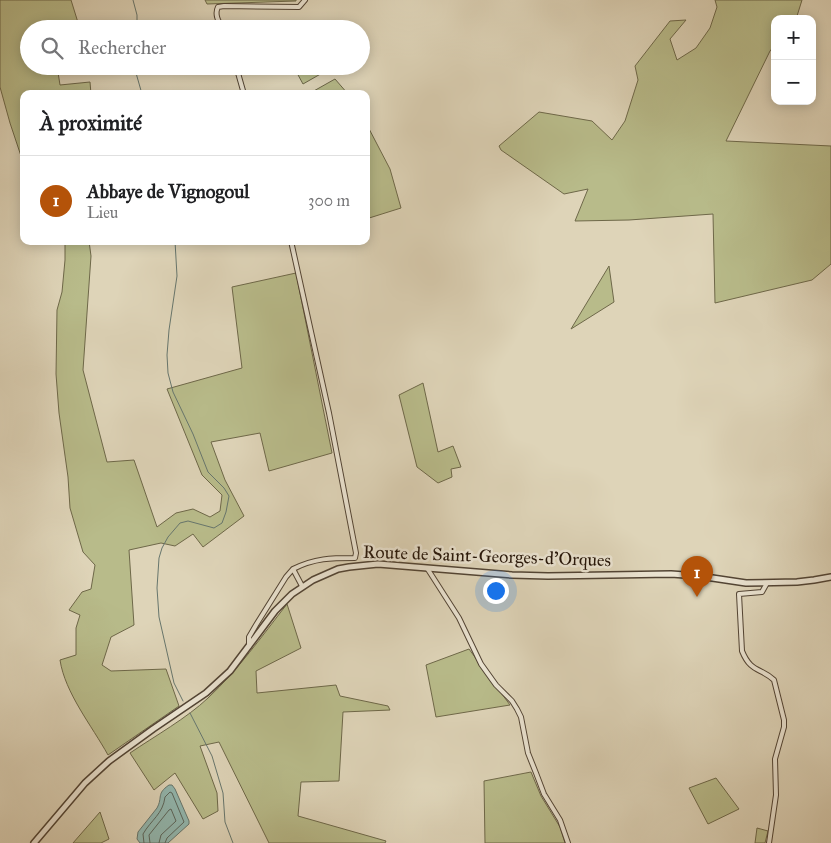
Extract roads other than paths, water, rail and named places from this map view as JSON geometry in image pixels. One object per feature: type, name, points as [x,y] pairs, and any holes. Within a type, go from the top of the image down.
[{"type":"street","points":[[218,20],[216,11],[218,7],[299,7],[305,0]]},
{"type":"street","points":[[239,75],[243,90]]},
{"type":"street","points":[[249,646],[249,637],[286,577],[293,570],[304,564],[328,558],[355,558],[356,553],[329,413],[292,245]]},
{"type":"street","name":"Route de Saint-Georges-d'Orques","points":[[34,843],[85,783],[109,761],[206,693],[230,671],[275,611],[292,594],[302,586],[326,574],[349,567],[378,564],[512,575],[672,574],[746,583],[806,581],[831,577]]},
{"type":"street","points":[[426,568],[459,618],[482,664],[496,685],[512,701],[517,709],[521,717],[528,753],[544,794],[560,820],[568,843]]},
{"type":"street","points":[[293,570],[302,586]]},
{"type":"street","points":[[767,583],[762,592],[739,594],[742,651],[752,667],[774,680],[784,720],[784,727],[775,759],[776,795],[769,843]]},
{"type":"water","points":[[169,785],[172,785],[175,789],[189,824],[168,843],[140,843],[137,839],[138,832],[157,808],[161,793]]},
{"type":"waterway","points":[[133,0],[137,20]]},
{"type":"waterway","points":[[137,75],[141,90]]},
{"type":"waterway","points":[[175,245],[177,276],[169,330],[168,373],[173,392],[208,472],[224,488],[229,496],[222,523],[214,528],[188,521],[180,523],[168,537],[159,558],[157,588],[159,617],[174,683],[183,701]]},
{"type":"waterway","points":[[190,713],[212,756],[223,793],[225,822],[233,843]]},
{"type":"place","name":"Abbaye de Vignogoul","points":[[697,597]]}]
